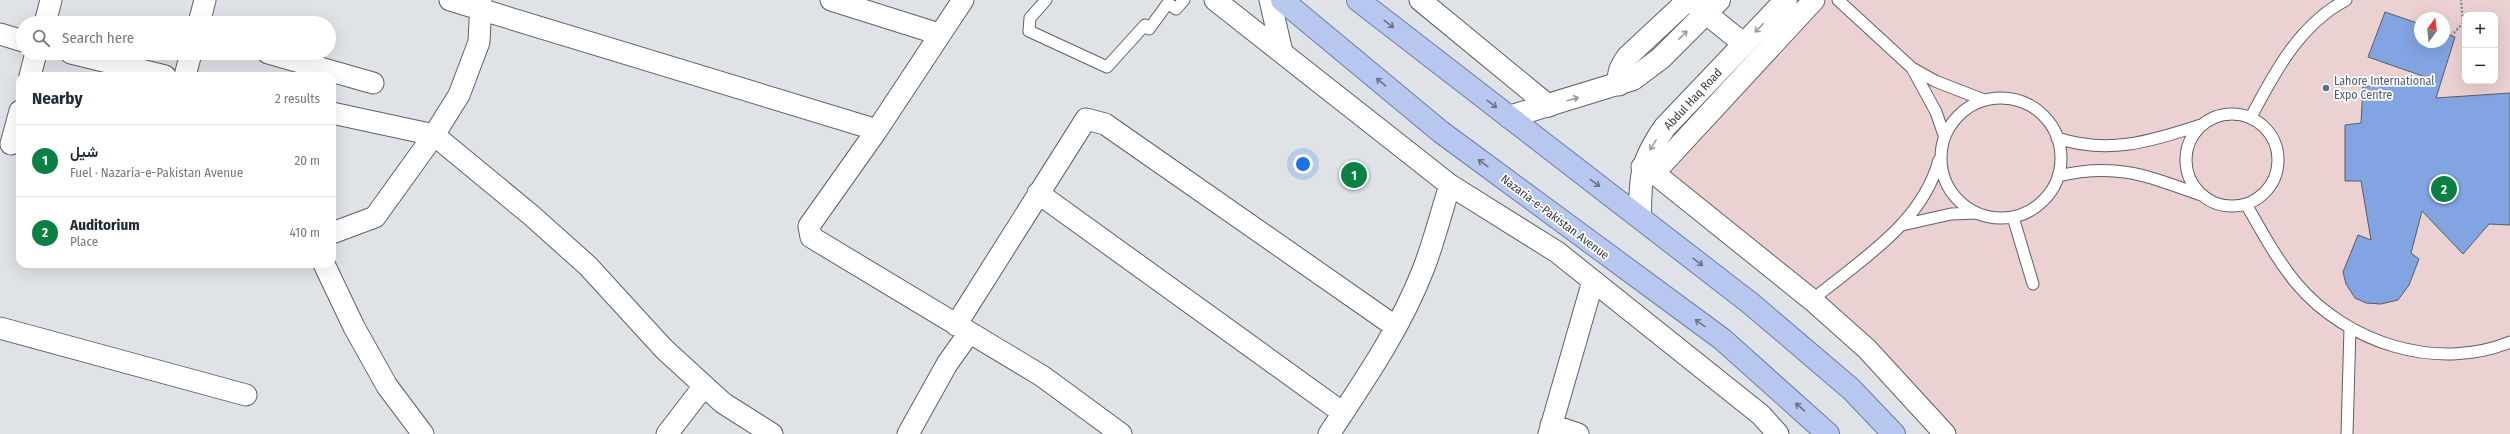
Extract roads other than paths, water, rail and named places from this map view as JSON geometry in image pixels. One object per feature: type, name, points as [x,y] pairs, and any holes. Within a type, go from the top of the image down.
[{"type":"main road","name":"Nazaria-e-Pakistan Avenue","points":[[1282,0],[1441,132],[1722,339],[1828,434]]},
{"type":"main road","points":[[1358,0],[1750,303],[1851,389],[1894,434]]},
{"type":"main road","name":"Abdul Haq Road","points":[[1640,217],[1651,147],[1665,127],[1786,0]]},
{"type":"main road","points":[[1509,117],[1619,86],[1644,73],[1701,3]]},
{"type":"street","points":[[47,16],[51,0]]},
{"type":"street","points":[[201,16],[205,0]]},
{"type":"street","points":[[450,0],[481,4],[877,130]]},
{"type":"street","points":[[831,0],[939,34]]},
{"type":"street","points":[[963,0],[939,34],[877,130],[809,226],[808,232],[811,237],[1042,376],[1121,434]]},
{"type":"street","points":[[1216,0],[1450,185],[1532,234],[1593,281],[1761,415],[1778,434]]},
{"type":"street","points":[[1270,0],[1282,52]]},
{"type":"street","points":[[1420,0],[1549,106]]},
{"type":"street","points":[[1814,0],[1648,170],[1812,300],[1867,349],[1945,434]]},
{"type":"street","points":[[1701,3],[1744,44]]},
{"type":"street","points":[[336,231],[375,217],[434,135],[459,95],[479,42],[481,4]]},
{"type":"street","points":[[0,34],[16,39]]},
{"type":"street","points":[[31,72],[34,60]]},
{"type":"street","points":[[100,60],[149,72]]},
{"type":"street","points":[[186,72],[189,60]]},
{"type":"street","points":[[292,60],[334,72]]},
{"type":"street","points":[[336,72],[373,83]]},
{"type":"street","points":[[336,114],[434,135],[531,215],[588,266],[664,349],[723,403],[772,434]]},
{"type":"street","points":[[908,434],[947,364],[963,329],[1038,193],[1086,119],[1092,119],[1105,124],[1396,327]]},
{"type":"street","points":[[10,144],[16,124]]},
{"type":"street","points":[[1329,434],[1379,359],[1396,327],[1423,270],[1450,185]]},
{"type":"street","points":[[1038,193],[1343,413]]},
{"type":"street","points":[[1532,234],[1549,213]]},
{"type":"street","points":[[326,268],[354,327],[387,386],[423,434]]},
{"type":"street","points":[[1578,434],[1550,429],[1593,281]]},
{"type":"street","points":[[0,328],[246,395]]},
{"type":"street","points":[[667,434],[704,386]]},
{"type":"lane","points":[[1046,0],[1030,18],[1029,31],[1107,67],[1145,25],[1149,29],[1168,3],[1176,9],[1184,0]]},
{"type":"lane","points":[[1838,0],[1912,68],[1935,80],[1984,100]]},
{"type":"lane","points":[[2251,117],[2271,79],[2290,50],[2313,24],[2346,0]]},
{"type":"lane","points":[[1912,68],[1933,106],[1944,135]]},
{"type":"lane","points":[[1812,300],[1902,225],[1926,194],[1940,156],[1944,135],[1964,110],[1984,100],[2007,98],[2028,105],[2046,119],[2057,138],[2061,163],[2058,176],[2053,187],[2036,207],[2013,217],[2000,218],[1976,213],[1932,218],[1902,225]]},
{"type":"lane","points":[[2057,138],[2078,145],[2112,147],[2138,144],[2201,125],[2212,118],[2225,114],[2238,114],[2251,117],[2270,133],[2277,150],[2278,169],[2267,191],[2246,204],[2223,205],[2202,195],[2156,179],[2113,169],[2093,169],[2058,176]]},
{"type":"lane","points":[[2201,125],[2193,135],[2187,148],[2186,161],[2193,186],[2202,195]]},
{"type":"lane","points":[[1940,156],[1943,177],[1948,187],[1955,198],[1976,213]]},
{"type":"lane","points":[[2246,204],[2279,260],[2298,285],[2322,309],[2350,328],[2379,342],[2410,350],[2442,353],[2473,351],[2510,342]]},
{"type":"lane","points":[[2013,217],[2033,284]]},
{"type":"lane","points":[[2347,434],[2350,328]]},
{"type":"place","name":"Lahore International Expo Centre","points":[[2326,88]]},
{"type":"place","name":"شیل","points":[[1354,175]]},
{"type":"place","name":"Auditorium","points":[[2444,189]]}]
